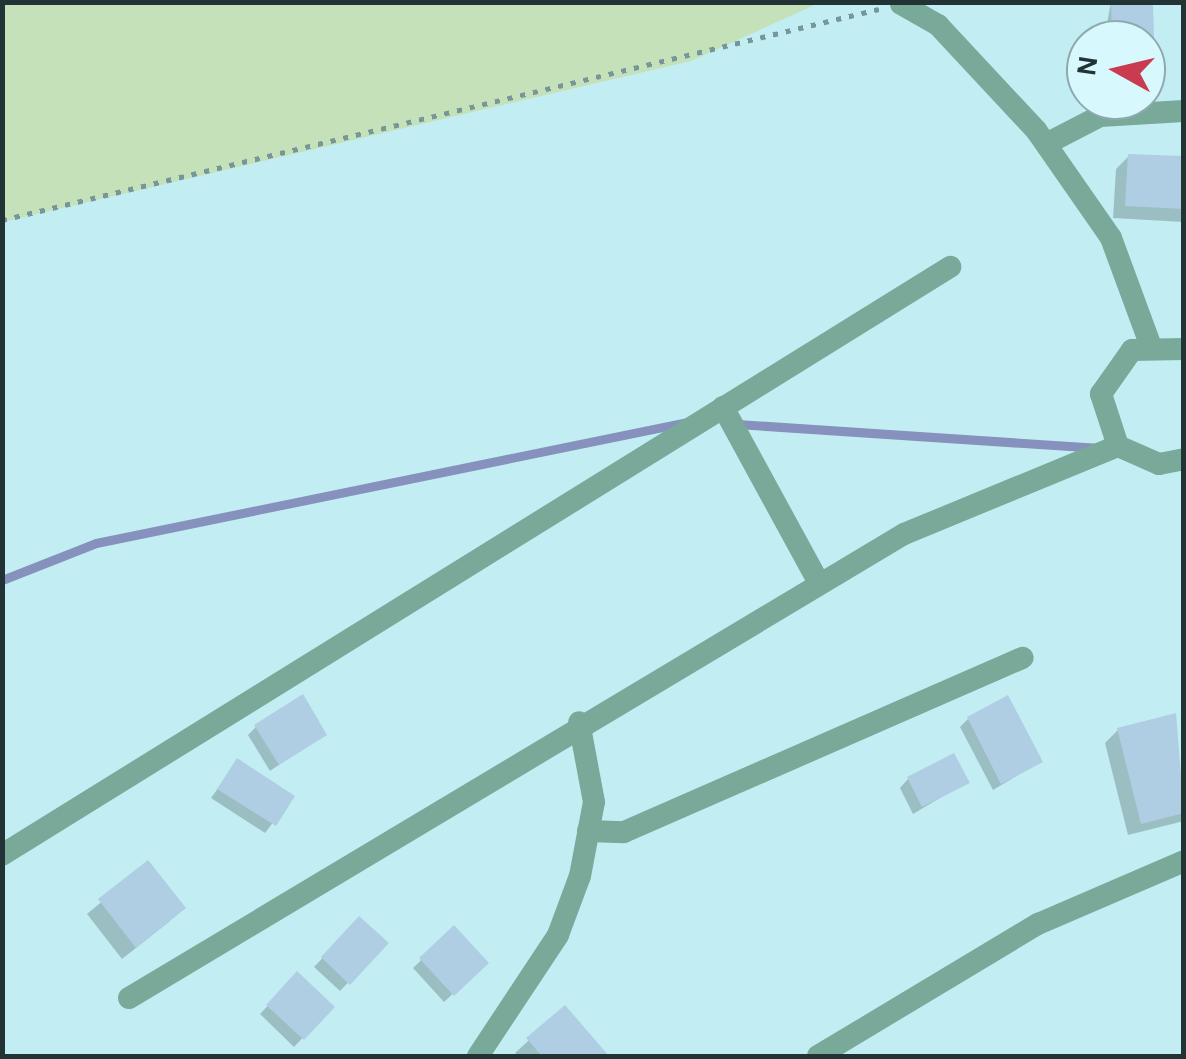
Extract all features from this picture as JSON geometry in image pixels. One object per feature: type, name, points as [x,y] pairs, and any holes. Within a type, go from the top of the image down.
[{"type":"street","points":[[901,4],[938,25],[1046,144],[1111,238],[1150,344]]},
{"type":"street","points":[[1046,144],[1100,116],[1184,111]]},
{"type":"street","points":[[2,855],[950,266]]},
{"type":"street","points":[[1118,446],[1101,394],[1117,361],[1150,344],[1184,348]]},
{"type":"street","points":[[723,407],[819,583]]},
{"type":"street","points":[[129,998],[580,722],[904,534],[1118,446],[1159,464],[1184,458]]},
{"type":"street","points":[[588,831],[624,832],[1024,658]]},
{"type":"street","points":[[478,1056],[558,936],[594,802],[580,722]]},
{"type":"street","points":[[818,1056],[1038,924],[1184,861]]},
{"type":"path","points":[[2,220],[901,4]]},
{"type":"green space","points":[[2,3],[819,3],[691,61],[3,222]]},
{"type":"building","points":[[1111,2],[1153,2],[1154,20],[1111,20]]},
{"type":"building","points":[[1128,154],[1184,156],[1184,209],[1125,206]]},
{"type":"building","points":[[303,694],[327,735],[279,765],[254,725]]},
{"type":"building","points":[[1008,695],[1043,762],[1001,784],[967,717]]},
{"type":"building","points":[[1176,713],[1184,813],[1141,824],[1117,728]]},
{"type":"building","points":[[954,753],[970,783],[922,807],[907,777]]},
{"type":"building","points":[[237,758],[295,796],[276,826],[217,789]]},
{"type":"building","points":[[148,860],[186,908],[136,948],[98,899]]},
{"type":"building","points":[[359,916],[389,943],[350,985],[321,957]]},
{"type":"building","points":[[454,925],[489,963],[454,996],[419,958]]},
{"type":"building","points":[[297,971],[335,1007],[304,1040],[266,1005]]},
{"type":"building","points":[[565,1005],[609,1056],[542,1056],[526,1038]]},
{"type":"waterway","points":[[2,580],[96,543],[692,421]]},
{"type":"waterway","points":[[737,424],[1096,448]]}]
